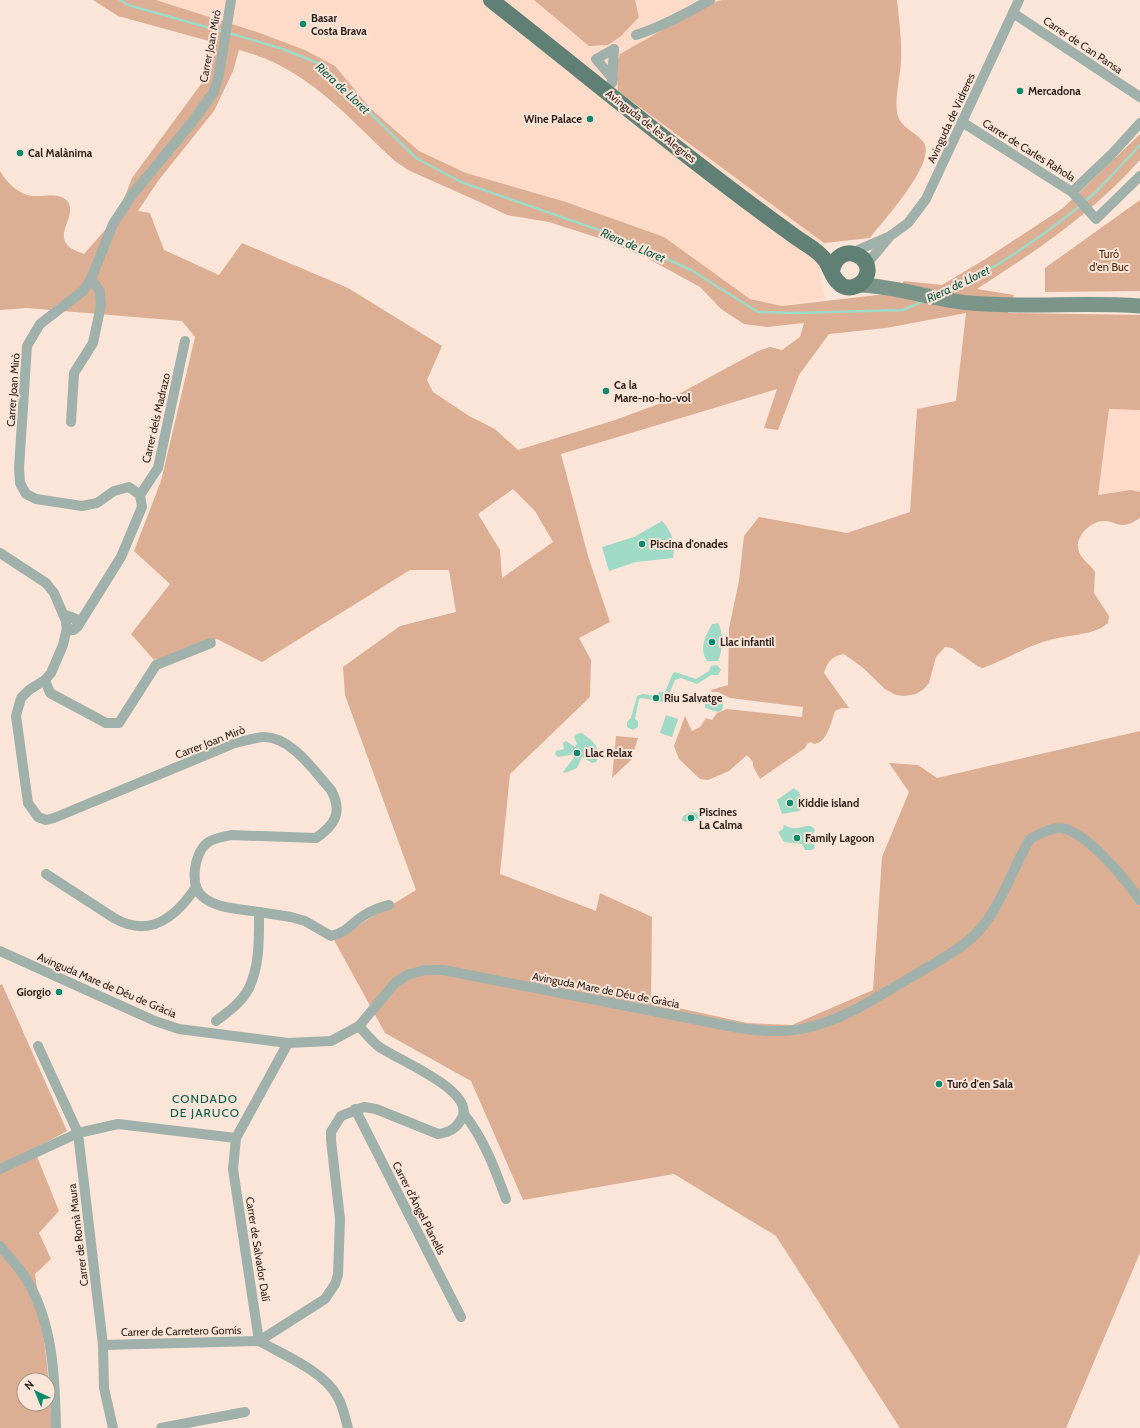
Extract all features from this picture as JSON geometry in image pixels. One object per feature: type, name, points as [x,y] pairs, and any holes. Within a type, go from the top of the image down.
[{"type":"main road","name":"Avinguda de les Alegries","points":[[491,0],[612,87],[746,201],[812,247]]},
{"type":"main road","points":[[812,247],[860,257],[867,267],[900,289]]},
{"type":"main road","points":[[812,247],[824,259],[838,283],[845,287],[859,285],[900,289],[967,303],[1001,306],[1140,306]]},
{"type":"main road","points":[[832,271],[836,259],[846,254]]},
{"type":"main road","points":[[859,285],[866,276],[867,267]]},
{"type":"street","name":"Carrer Joan Mirò","points":[[196,887],[195,875],[201,851],[207,843],[218,838],[231,836],[316,838],[327,830],[335,820],[337,809],[336,799],[332,790],[290,745],[276,739],[263,737],[236,743],[54,818],[46,820],[38,817],[28,803],[16,716],[21,698],[29,690],[45,680],[51,673],[64,645],[71,622],[86,614],[122,557],[142,507],[140,496],[129,487],[114,491],[97,503],[82,506],[36,499],[26,494],[20,483],[28,346],[40,324],[83,291],[90,279],[113,224],[132,195],[193,121],[213,93],[219,75],[231,0]]},
{"type":"street","points":[[636,35],[665,24],[710,0]]},
{"type":"street","name":"Avinguda de Vidreres","points":[[846,254],[890,236],[908,223],[926,199],[1019,0]]},
{"type":"street","name":"Carrer de Can Pansa","points":[[1013,13],[1140,97]]},
{"type":"street","points":[[614,48],[612,87],[596,60],[614,48]]},
{"type":"street","name":"Carrer de Carles Rahola","points":[[962,122],[1074,194],[1096,219],[1140,176]]},
{"type":"street","points":[[1074,194],[1140,123]]},
{"type":"street","name":"Avinguda de Vidreres","points":[[867,267],[890,236]]},
{"type":"street","points":[[71,422],[74,373],[93,343],[101,305],[100,291],[90,279]]},
{"type":"street","name":"Carrer dels Madrazo","points":[[140,496],[158,468],[185,341]]},
{"type":"street","points":[[0,553],[46,583],[54,593],[71,622]]},
{"type":"street","points":[[45,680],[50,694],[106,723],[119,723],[156,665],[211,643]]},
{"type":"street","name":"Avinguda Mare de Déu de Gràcia","points":[[0,951],[155,1022],[179,1029],[288,1043],[331,1041],[359,1026],[395,983],[407,975],[425,970],[443,970],[747,1030],[780,1030],[810,1027],[828,1022],[859,1007],[949,954],[967,941],[985,923],[1030,839],[1058,828],[1073,831],[1084,839],[1117,870],[1140,900]]},
{"type":"street","points":[[46,874],[123,924],[137,927],[151,927],[168,917],[184,904],[196,887],[202,896],[219,905],[278,914],[304,921],[331,936],[338,935],[351,927],[362,917],[378,908],[389,905]]},
{"type":"street","points":[[199,1032],[234,1008],[248,989],[256,968],[260,912]]},
{"type":"street","points":[[216,1021],[216,1034]]},
{"type":"street","points":[[359,1026],[368,1037],[379,1046],[442,1082],[462,1104],[464,1114],[476,1129],[492,1162],[506,1199]]},
{"type":"street","name":"Carrer de Salvador Dalí","points":[[259,1341],[233,1169],[236,1138],[288,1043]]},
{"type":"street","name":"Carrer de Romà Maura","points":[[38,1046],[78,1133],[103,1345],[104,1388],[113,1428]]},
{"type":"street","points":[[348,1428],[337,1395],[328,1384],[317,1374],[259,1341],[325,1299],[335,1284],[338,1275],[340,1219],[331,1132],[341,1116],[355,1109],[364,1107],[376,1109],[438,1134],[448,1132],[458,1126],[464,1114]]},
{"type":"street","name":"Carrer d'Àngel Planells","points":[[355,1109],[461,1317]]},
{"type":"street","points":[[0,1169],[78,1133],[118,1124],[236,1138]]},
{"type":"street","points":[[0,1246],[24,1275],[33,1290],[46,1325],[55,1383],[56,1428]]},
{"type":"street","name":"Carrer de Carretero Gomís","points":[[103,1345],[259,1341]]},
{"type":"street","points":[[161,1428],[245,1412]]},
{"type":"shaded area","points":[[156,0],[534,0],[589,46],[608,45],[639,17],[635,0],[722,0],[708,4],[620,54],[618,91],[824,243],[820,271],[825,299],[782,306],[750,299],[664,237],[566,202],[466,173],[419,151],[371,109],[335,66],[305,50],[257,32]]},
{"type":"shaded area","points":[[1109,409],[1140,410],[1140,492],[1131,490],[1098,495]]},
{"type":"green space","points":[[93,0],[156,0],[257,32],[305,50],[335,66],[371,109],[419,151],[466,173],[566,202],[664,237],[750,299],[782,306],[895,293],[904,281],[942,285],[987,258],[1063,208],[1140,134],[1140,160],[1122,179],[1063,230],[977,289],[1014,295],[1008,313],[1140,315],[1140,410],[1109,409],[1098,495],[1131,490],[1140,492],[1140,518],[1125,525],[1105,521],[1094,523],[1084,531],[1078,547],[1080,555],[1095,572],[1094,593],[1109,616],[1108,623],[1097,630],[1084,634],[1048,640],[983,668],[979,667],[952,648],[945,647],[936,657],[929,683],[924,689],[916,694],[904,696],[896,695],[885,689],[862,667],[844,654],[836,656],[831,660],[824,673],[849,708],[842,708],[835,711],[826,736],[823,740],[814,744],[811,742],[807,744],[805,748],[760,779],[753,766],[753,762],[747,755],[729,771],[708,780],[700,779],[679,759],[674,746],[685,716],[692,731],[700,727],[706,718],[712,720],[717,713],[727,709],[802,717],[803,707],[730,698],[718,692],[712,692],[711,690],[728,685],[729,628],[739,581],[744,536],[759,517],[847,533],[910,512],[917,409],[956,401],[966,313],[886,328],[829,334],[799,375],[778,430],[764,428],[777,389],[561,454],[588,556],[610,622],[579,638],[591,660],[590,697],[510,774],[500,874],[596,911],[600,893],[652,917],[651,1002],[747,1023],[792,1025],[873,990],[882,857],[909,792],[889,763],[918,765],[937,778],[1140,731],[1140,1253],[1066,1428],[900,1428],[776,1236],[674,1174],[523,1200],[471,1081],[385,1033],[334,940],[416,890],[345,695],[343,667],[400,626],[456,612],[449,570],[410,570],[262,662],[217,639],[154,660],[131,634],[170,584],[134,551],[161,481],[195,337],[182,321],[27,308],[0,310],[0,171],[11,185],[27,195],[60,196],[64,198],[68,202],[70,208],[64,236],[66,243],[72,249],[84,254],[106,229],[120,209],[132,178],[204,80],[209,41],[118,16]],"holes":[[[239,50],[263,58],[285,68],[305,81],[324,95],[395,161],[408,170],[507,215],[549,222],[605,240],[647,258],[700,287],[721,309],[744,324],[767,327],[804,323],[800,337],[782,350],[770,347],[758,351],[664,402],[615,420],[518,450],[495,429],[469,416],[433,392],[427,380],[442,346],[348,288],[242,243],[219,275],[164,250],[150,213],[138,211],[158,181],[214,111],[233,71]],[[513,489],[535,511],[553,542],[502,578],[500,550],[478,514]]]},
{"type":"green space","points":[[534,0],[635,0],[639,17],[621,36],[608,45],[589,46]]},
{"type":"green space","points":[[722,0],[897,0],[901,53],[897,112],[898,117],[904,126],[924,143],[926,152],[916,178],[870,238],[824,243],[618,91],[616,66],[620,54],[708,4]]},
{"type":"green space","name":"Turó d'en Buc","points":[[1140,200],[1140,291],[1045,292],[1045,268]]},
{"type":"green space","points":[[616,736],[638,738],[631,760],[612,778]]},
{"type":"green space","points":[[2,984],[67,1131],[34,1149],[59,1211],[39,1233],[51,1259],[35,1274],[48,1372],[16,1372],[16,1412],[51,1412],[52,1428],[0,1428],[0,985]]},
{"type":"water","name":"Piscina d'onades","points":[[662,521],[671,533],[674,548],[673,558],[636,562],[609,571],[602,547],[634,537]]},
{"type":"water","name":"Llac infantil","points":[[718,623],[722,637],[720,657],[718,661],[707,661],[703,652],[704,642],[712,624]]},
{"type":"water","name":"Riu Salvatge","points":[[717,665],[721,670],[718,675],[711,675],[697,684],[681,678],[675,680],[666,701],[663,702],[642,698],[639,699],[635,719],[638,721],[638,727],[633,730],[627,727],[627,722],[631,718],[637,696],[643,694],[657,696],[659,692],[665,692],[672,675],[675,672],[696,679],[709,671],[711,666]]},
{"type":"water","points":[[715,694],[724,697],[722,710],[718,712],[705,708],[705,697]]},
{"type":"water","points":[[666,715],[678,719],[672,737],[660,733]]},
{"type":"water","name":"Llac Relax","points":[[581,733],[589,738],[595,745],[598,753],[596,762],[592,763],[582,757],[577,768],[565,773],[563,772],[575,754],[558,757],[555,754],[556,751],[564,749],[563,743],[566,741],[575,747],[577,744],[574,737]]},
{"type":"water","name":"Kiddie island","points":[[794,788],[799,792],[804,806],[799,811],[782,814],[777,800]]},
{"type":"water","name":"Piscines La Calma","points":[[691,812],[698,813],[699,819],[685,822],[682,820],[683,816]]},
{"type":"water","name":"Family Lagoon","points":[[784,825],[793,828],[808,826],[813,827],[815,830],[812,836],[815,848],[812,850],[805,850],[802,844],[784,842],[778,832],[783,829]]},
{"type":"waterway","name":"Riera de Lloret","points":[[120,0],[128,5],[224,32]]},
{"type":"waterway","name":"Riera de Lloret","points":[[229,33],[283,49],[320,64],[416,158],[461,182],[616,236],[691,270],[758,312],[797,313],[903,310],[924,301]]},
{"type":"waterway","name":"Riera de Lloret","points":[[1084,202],[1096,192],[1140,145]]},
{"type":"waterway","name":"Riera de Lloret","points":[[943,293],[997,265],[1047,231],[1080,206]]},
{"type":"place","name":"Basar Costa Brava","points":[[303,24]]},
{"type":"place","name":"Mercadona","points":[[1020,91]]},
{"type":"place","name":"Wine Palace","points":[[590,119]]},
{"type":"place","name":"Cal Malànima","points":[[20,153]]},
{"type":"place","name":"Ca la Mare-no-ho-vol","points":[[606,391]]},
{"type":"place","name":"Piscina d'onades","points":[[642,544]]},
{"type":"place","name":"Llac infantil","points":[[712,642]]},
{"type":"place","name":"Riu Salvatge","points":[[656,698]]},
{"type":"place","name":"Llac Relax","points":[[577,753]]},
{"type":"place","name":"Kiddie island","points":[[790,803]]},
{"type":"place","name":"Piscines La Calma","points":[[691,818]]},
{"type":"place","name":"Family Lagoon","points":[[797,838]]},
{"type":"place","name":"Giorgio","points":[[59,992]]},
{"type":"place","name":"Turó d'en Sala","points":[[939,1084]]},
{"type":"district","name":"CONDADO DE JARUCO","points":[[205,1105]]}]
